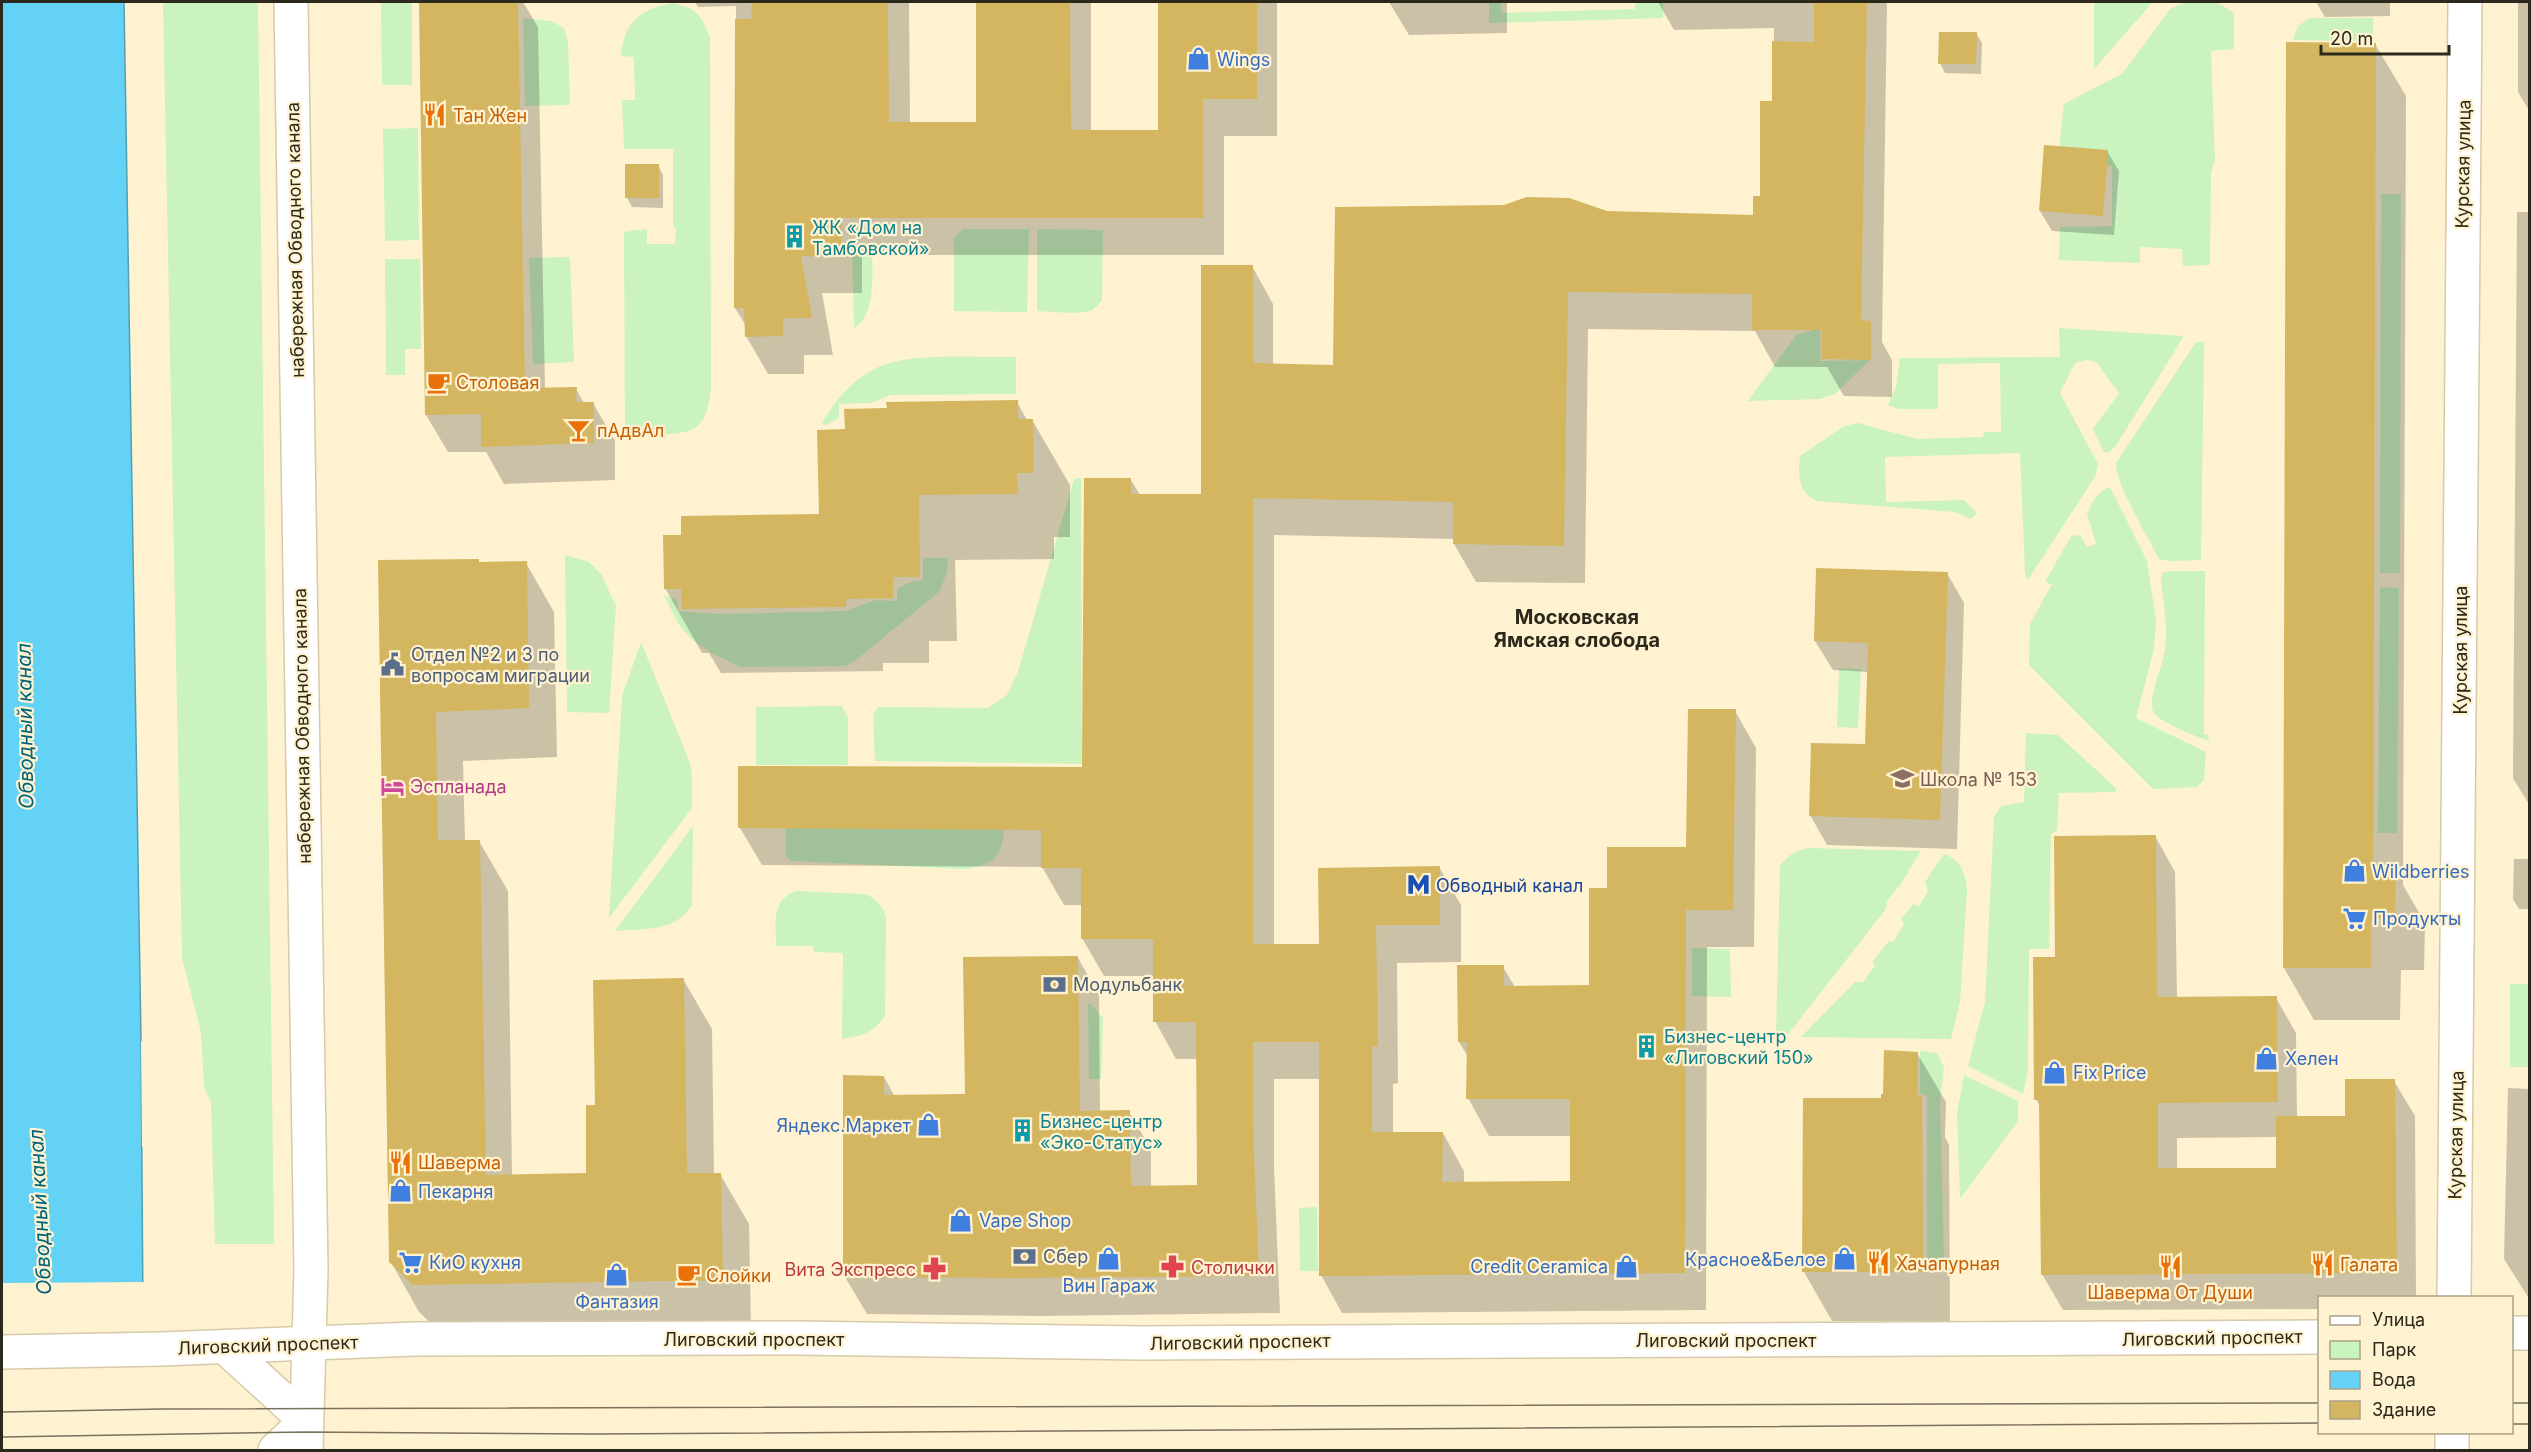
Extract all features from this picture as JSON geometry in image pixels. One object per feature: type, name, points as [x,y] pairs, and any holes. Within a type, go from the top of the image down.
[{"type":"main road","name":"набережная Обводного канала","points":[[291,2],[311,1269],[306,1436]]},
{"type":"main road","name":"Курская улица","points":[[2454,1296],[2465,2]]},
{"type":"main road","points":[[2513,1333],[2529,1333]]},
{"type":"main road","name":"Лиговский проспект","points":[[2,1352],[225,1347],[416,1339],[797,1338],[1142,1343],[2318,1337]]},
{"type":"main road","points":[[225,1347],[306,1436],[274,1450]]},
{"type":"main road","points":[[2452,1434],[2452,1450]]},
{"type":"green space","points":[[163,2],[258,2],[274,1244],[215,1244],[211,1103],[204,1086],[201,1032],[182,958]]},
{"type":"green space","points":[[381,2],[412,2],[412,85],[382,85]]},
{"type":"green space","points":[[1489,2],[1501,2],[1501,13],[1635,9],[1635,2],[1663,2],[1663,18],[1489,23]]},
{"type":"green space","points":[[2094,2],[2153,2],[2094,69]]},
{"type":"green space","points":[[2185,2],[2217,2],[2234,13],[2234,49],[2211,51],[2215,161],[2211,172],[2210,265],[2183,266],[2182,249],[2140,247],[2140,263],[2059,260],[2060,227],[2112,226],[2112,166],[2057,165],[2064,104],[2123,73],[2170,9]]},
{"type":"green space","points":[[673,3],[693,10],[704,23],[710,37],[711,389],[704,417],[693,429],[675,434],[625,435],[624,232],[647,229],[647,244],[675,244],[676,228],[673,226],[673,149],[624,149],[622,100],[635,100],[634,57],[621,56],[626,33],[636,18],[652,9]]},
{"type":"green space","points":[[523,18],[551,21],[564,28],[568,43],[570,105],[525,106]]},
{"type":"green space","points":[[2310,18],[2373,18],[2373,41],[2293,40],[2298,26]]},
{"type":"green space","points":[[418,128],[419,240],[385,241],[383,129]]},
{"type":"green space","points":[[2381,194],[2401,194],[2400,573],[2380,573]]},
{"type":"green space","points":[[963,229],[1029,229],[1027,312],[954,311],[954,238]]},
{"type":"green space","points":[[1037,229],[1103,230],[1102,301],[1091,311],[1073,313],[1037,311]]},
{"type":"green space","points":[[872,247],[870,303],[867,313],[854,328],[852,249]]},
{"type":"green space","points":[[570,257],[574,362],[533,364],[529,258]]},
{"type":"green space","points":[[385,259],[420,259],[421,349],[405,349],[405,375],[386,375]]},
{"type":"green space","points":[[1813,319],[1820,319],[1820,361],[1870,360],[1835,394],[1820,399],[1748,401],[1797,334],[1811,331]]},
{"type":"green space","points":[[2059,328],[2184,336],[2115,447],[2109,452],[2104,452],[2093,429],[2119,393],[2096,362],[2086,360],[2075,363],[2060,393],[2098,464],[2096,475],[2028,580],[2025,573],[2020,453],[1885,457],[1886,502],[1964,500],[1977,513],[1970,519],[1955,512],[1816,501],[1802,488],[1799,476],[1800,456],[1844,426],[1858,423],[1917,439],[1983,437],[1984,432],[2001,432],[2000,363],[1938,364],[1938,409],[1899,409],[1888,405],[1896,388],[1900,358],[2060,357]]},
{"type":"green space","points":[[2196,342],[2204,342],[2201,560],[2170,561],[2159,559],[2126,497],[2116,463]]},
{"type":"green space","points":[[930,357],[1016,357],[1016,394],[890,395],[872,403],[839,404],[839,418],[825,425],[822,424],[832,406],[855,382],[881,366]]},
{"type":"green space","points":[[1081,478],[1082,764],[875,761],[873,715],[878,707],[988,708],[1007,695],[1018,672],[1074,479]]},
{"type":"green space","points":[[2107,487],[2111,489],[2147,561],[2156,620],[2154,649],[2136,718],[2206,752],[2204,780],[2197,787],[2153,789],[2029,665],[2030,624],[2052,584],[2045,582],[2071,536],[2080,535],[2087,547],[2096,544],[2087,513],[2095,498]]},
{"type":"green space","points":[[565,555],[589,562],[601,574],[616,606],[609,713],[567,712]]},
{"type":"green space","points":[[923,558],[948,558],[947,572],[940,591],[846,666],[740,667],[710,652],[690,638],[678,623],[664,595],[677,600],[678,611],[718,614],[845,611],[876,600],[897,601],[897,589],[913,581],[923,580]]},
{"type":"green space","points":[[2205,571],[2204,734],[2208,735],[2209,741],[2164,721],[2152,709],[2153,695],[2166,640],[2161,579],[2162,573]]},
{"type":"green space","points":[[2380,587],[2399,588],[2397,833],[2378,833]]},
{"type":"green space","points":[[641,642],[690,763],[692,808],[609,918],[622,696]]},
{"type":"green space","points":[[1839,668],[1861,669],[1858,728],[1837,727]]},
{"type":"green space","points":[[842,706],[848,718],[848,765],[756,765],[756,707]]},
{"type":"green space","points":[[2026,733],[2058,735],[2117,789],[2115,792],[2059,793],[2057,830],[2051,834],[2049,949],[2029,949],[2028,1070],[2023,1094],[1968,1066],[1985,1002],[1994,817],[2001,806],[2024,802]]},
{"type":"green space","points":[[693,826],[692,904],[686,913],[678,920],[658,927],[615,931]]},
{"type":"green space","points":[[786,828],[1004,829],[1001,847],[994,859],[982,865],[964,869],[791,861],[786,857]]},
{"type":"green space","points":[[1808,848],[1921,851],[1887,901],[1886,909],[1786,1037],[1776,1036],[1780,866],[1792,854]]},
{"type":"green space","points":[[1944,854],[1961,867],[1967,889],[1960,1002],[1951,1039],[1801,1037],[1855,982],[1863,982],[1875,966],[1872,962],[1888,942],[1894,941],[1904,924],[1901,919],[1913,904],[1919,906],[1928,891],[1925,882]]},
{"type":"green space","points":[[796,891],[865,894],[876,900],[883,909],[886,917],[885,1015],[867,1033],[842,1039],[843,953],[814,952],[813,946],[776,946],[776,921],[779,907],[782,900]]},
{"type":"green space","points":[[1692,948],[1730,949],[1731,997],[1692,996]]},
{"type":"green space","points":[[2510,984],[2529,984],[2529,1067],[2510,1067]]},
{"type":"green space","points":[[1088,1004],[1091,1004],[1103,1018],[1101,1079],[1089,1079]]},
{"type":"green space","points":[[1920,1051],[1937,1053],[1944,1067],[1940,1100],[1944,1259],[1941,1267],[1927,1268],[1927,1096],[1920,1093]]},
{"type":"green space","points":[[1964,1075],[2018,1101],[2018,1121],[1960,1199],[1957,1113]]},
{"type":"green space","points":[[1317,1207],[1318,1271],[1300,1271],[1299,1208]]},
{"type":"water","name":"Обводный канал","points":[[2,2],[124,2],[141,1041],[144,1450],[2,1450]]},
{"type":"pier","points":[[141,1041],[144,1041],[145,1147],[142,1147]]},
{"type":"pier","points":[[146,1282],[147,1450],[2,1450],[2,1283]]},
{"type":"building","points":[[419,2],[518,2],[525,388],[577,387],[576,402],[594,402],[594,443],[481,447],[481,414],[425,415]]},
{"type":"building","points":[[888,2],[889,122],[976,122],[976,2],[1070,2],[1071,130],[1158,130],[1158,2],[1257,2],[1257,99],[1203,99],[1203,218],[842,218],[841,256],[801,256],[812,318],[783,318],[783,336],[745,337],[744,308],[734,308],[735,19],[751,19],[752,3]]},
{"type":"building","points":[[1814,2],[1867,2],[1861,320],[1871,321],[1871,360],[1821,359],[1821,330],[1752,330],[1752,294],[1568,292],[1564,546],[1453,544],[1453,502],[1253,498],[1253,944],[1319,944],[1318,868],[1440,866],[1440,925],[1376,925],[1378,1046],[1372,1047],[1372,1132],[1443,1132],[1442,1182],[1570,1181],[1570,1099],[1466,1099],[1467,1042],[1458,1042],[1457,965],[1504,965],[1504,986],[1589,985],[1589,888],[1607,888],[1607,847],[1686,847],[1688,709],[1736,709],[1733,910],[1686,910],[1685,1273],[1319,1276],[1319,1042],[1253,1042],[1253,1128],[1259,1276],[843,1277],[843,1075],[884,1076],[884,1095],[965,1094],[963,957],[1078,956],[1080,1111],[1130,1110],[1131,1186],[1197,1185],[1196,1022],[1153,1022],[1153,939],[1081,939],[1081,868],[1041,868],[1041,830],[738,828],[738,766],[1082,767],[1084,478],[1131,478],[1131,494],[1201,494],[1201,265],[1253,265],[1253,363],[1333,365],[1335,207],[1504,205],[1527,197],[1569,198],[1607,211],[1753,215],[1753,196],[1760,196],[1760,101],[1772,101],[1772,41],[1814,42]]},
{"type":"building","points":[[1939,32],[1977,32],[1976,64],[1938,64]]},
{"type":"building","points":[[2286,42],[2376,43],[2373,869],[2396,870],[2395,919],[2371,919],[2371,968],[2283,968]]},
{"type":"building","points":[[2044,145],[2108,150],[2103,216],[2039,211]]},
{"type":"building","points":[[625,164],[659,164],[659,198],[625,198]]},
{"type":"building","points":[[1018,400],[1018,419],[1033,419],[1034,473],[1017,473],[1018,494],[919,495],[920,577],[893,577],[893,598],[846,599],[846,607],[682,609],[681,589],[664,589],[663,535],[681,535],[681,516],[819,514],[817,430],[845,429],[844,409],[887,408],[886,402]]},
{"type":"building","points":[[479,559],[479,562],[527,561],[529,708],[436,712],[438,840],[480,840],[486,1175],[586,1173],[586,1105],[595,1105],[593,980],[684,978],[687,1173],[721,1173],[723,1280],[413,1285],[389,1262],[378,560]]},
{"type":"building","points":[[1816,568],[1948,572],[1940,820],[1809,816],[1811,743],[1865,744],[1868,643],[1814,641]]},
{"type":"building","points":[[2156,835],[2157,997],[2277,996],[2278,1102],[2158,1103],[2158,1168],[2276,1168],[2276,1116],[2345,1116],[2345,1079],[2395,1079],[2397,1273],[2041,1275],[2039,1100],[2034,1100],[2033,957],[2055,957],[2054,836]]},
{"type":"building","points":[[1884,1050],[1918,1052],[1917,1095],[1922,1095],[1923,1272],[1802,1272],[1803,1098],[1881,1098]]},
{"type":"tram line","points":[[2,1412],[162,1409],[2318,1403]]},
{"type":"tram line","points":[[2513,1403],[2530,1403]]},
{"type":"tram line","points":[[2,1437],[306,1432],[596,1434],[2318,1423]]},
{"type":"tram line","points":[[2513,1424],[2530,1424]]},
{"type":"place","name":"Wings","points":[[1199,59]]},
{"type":"place","name":"Тан Жен","points":[[435,115]]},
{"type":"place","name":"ЖК «Дом на Тамбовской»","points":[[794,237]]},
{"type":"place","name":"Столовая","points":[[438,382]]},
{"type":"place","name":"пАдвАл","points":[[579,430]]},
{"type":"place","name":"Отдел №2 и 3 по вопросам миграции","points":[[393,664]]},
{"type":"place","name":"Школа № 153","points":[[1902,779]]},
{"type":"place","name":"Эспланада","points":[[392,786]]},
{"type":"place","name":"Wildberries","points":[[2354,871]]},
{"type":"place","name":"Обводный канал","points":[[1418,885]]},
{"type":"place","name":"Продукты","points":[[2355,918]]},
{"type":"place","name":"Модульбанк","points":[[1055,984]]},
{"type":"place","name":"Бизнес-центр «Лиговский 150»","points":[[1646,1046]]},
{"type":"place","name":"Хелен","points":[[2267,1058]]},
{"type":"place","name":"Fix Price","points":[[2055,1072]]},
{"type":"place","name":"Яндекс.Маркет","points":[[929,1125]]},
{"type":"place","name":"Бизнес-центр «Эко-Статус»","points":[[1022,1131]]},
{"type":"place","name":"Шаверма","points":[[400,1162]]},
{"type":"place","name":"Пекарня","points":[[400,1191]]},
{"type":"place","name":"Vape Shop","points":[[961,1220]]},
{"type":"place","name":"Сбер","points":[[1025,1256]]},
{"type":"place","name":"Вин Гараж","points":[[1109,1259]]},
{"type":"place","name":"Красное&Белое","points":[[1844,1259]]},
{"type":"place","name":"КиО кухня","points":[[411,1262]]},
{"type":"place","name":"Хачапурная","points":[[1878,1263]]},
{"type":"place","name":"Галата","points":[[2322,1264]]},
{"type":"place","name":"Credit Ceramica","points":[[1626,1266]]},
{"type":"place","name":"Шаверма От Души","points":[[2170,1266]]},
{"type":"place","name":"Столички","points":[[1173,1267]]},
{"type":"place","name":"Вита Экспресс","points":[[934,1269]]},
{"type":"place","name":"Фантазия","points":[[617,1275]]},
{"type":"place","name":"Слойки","points":[[688,1275]]},
{"type":"district","name":"Московская Ямская слобода","points":[[1577,628]]}]
